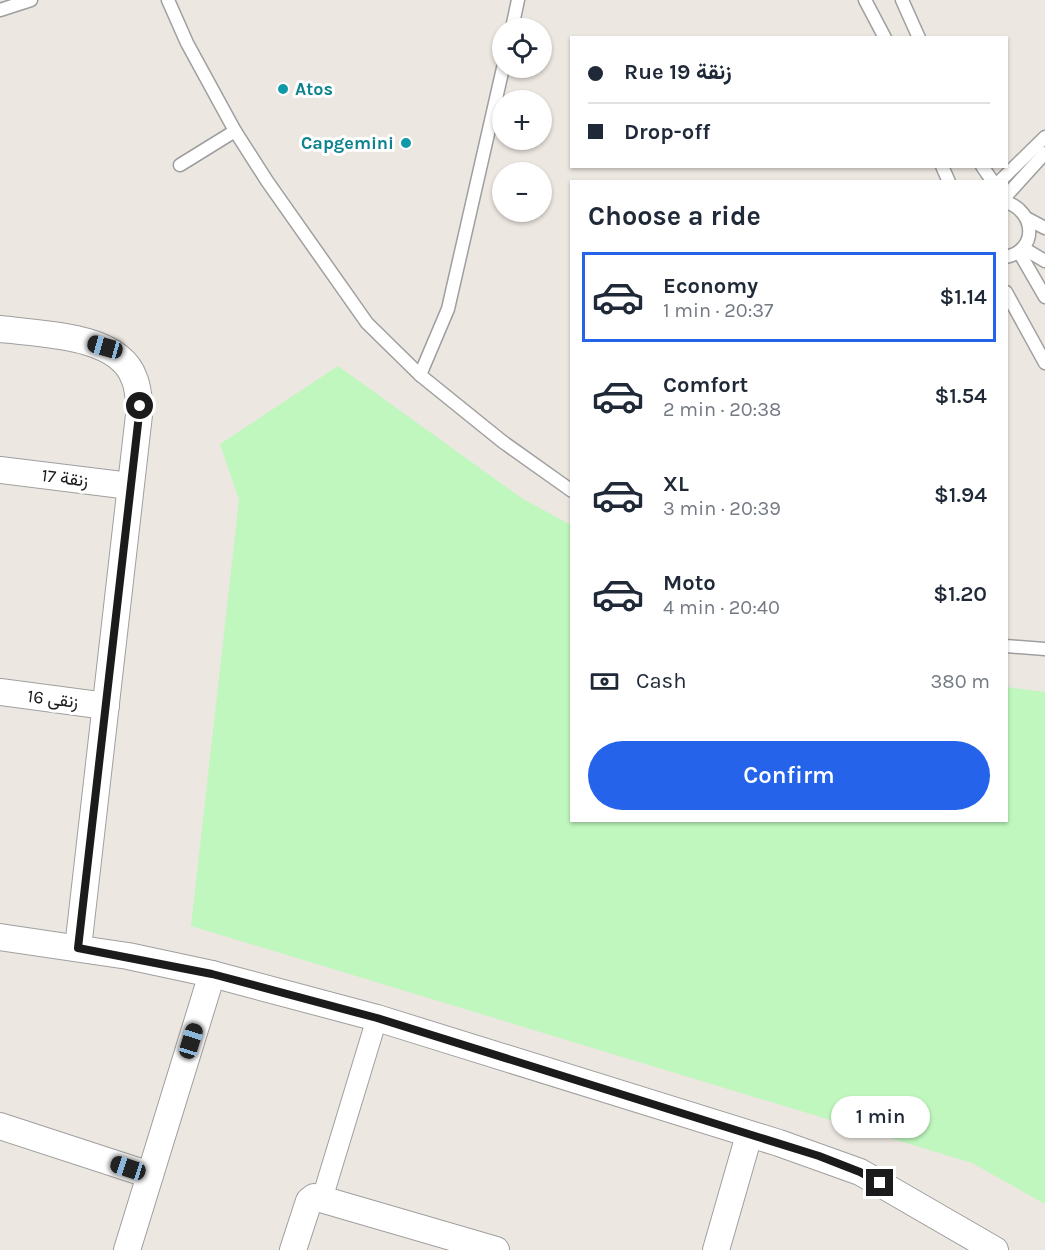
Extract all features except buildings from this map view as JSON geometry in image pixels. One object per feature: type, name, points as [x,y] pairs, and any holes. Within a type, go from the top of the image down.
[{"type":"street","points":[[0,329],[74,338],[105,347],[121,360],[134,376],[140,406],[78,948]]},
{"type":"street","name":"زنقة 17","points":[[0,470],[130,486]]},
{"type":"street","name":"زنقى 16","points":[[0,692],[106,706]]},
{"type":"street","points":[[0,937],[78,948],[212,974],[377,1018],[819,1156],[860,1172],[995,1250]]},
{"type":"street","points":[[127,1250],[212,974]]},
{"type":"street","points":[[294,1250],[315,1201],[377,1018]]},
{"type":"street","points":[[0,1126],[150,1175]]},
{"type":"street","points":[[716,1250],[749,1135]]},
{"type":"street","points":[[315,1201],[496,1250]]},
{"type":"lane","points":[[0,10],[31,0]]},
{"type":"lane","points":[[168,0],[187,43],[235,131],[267,181],[367,323],[420,375],[503,442],[570,490]]},
{"type":"lane","points":[[514,18],[518,0]]},
{"type":"lane","points":[[865,0],[884,36]]},
{"type":"lane","points":[[902,0],[918,36]]},
{"type":"lane","points":[[420,375],[448,309],[501,78]]},
{"type":"lane","points":[[180,165],[235,131]]},
{"type":"lane","points":[[1001,180],[1045,137]]},
{"type":"lane","points":[[1008,199],[1045,153]]},
{"type":"lane","points":[[1008,201],[1023,212],[1028,219],[1045,228]]},
{"type":"lane","points":[[1008,256],[1021,250],[1029,234],[1028,219]]},
{"type":"lane","points":[[1021,250],[1045,261]]},
{"type":"lane","points":[[1021,250],[1045,297]]},
{"type":"lane","points":[[1008,296],[1045,363]]},
{"type":"lane","points":[[1008,646],[1045,649]]},
{"type":"green space","points":[[338,366],[523,499],[570,524],[570,822],[1008,822],[1008,687],[1045,692],[1045,1204],[972,1163],[191,926],[239,500],[220,444]]},
{"type":"place","name":"Atos","points":[[283,89]]},
{"type":"place","name":"Capgemini","points":[[406,143]]},
{"type":"route","points":[[140,406],[78,948],[212,974],[377,1018],[819,1156],[860,1172],[880,1183]]}]
